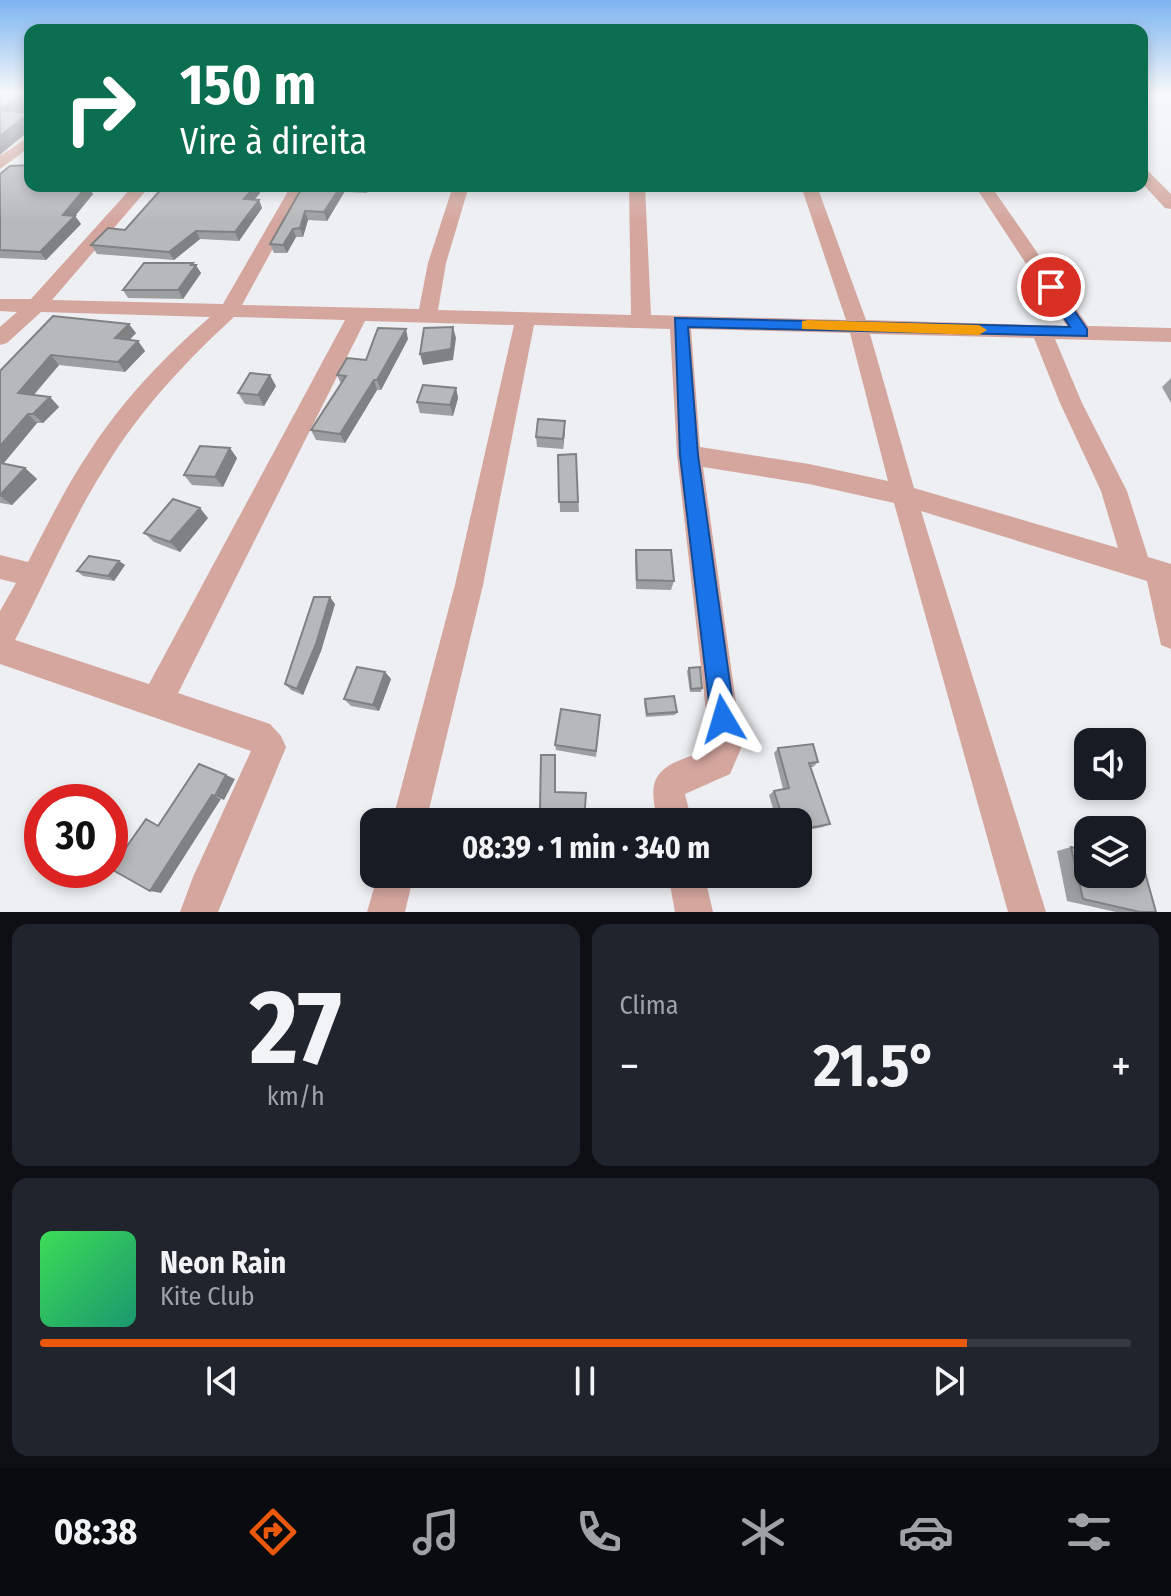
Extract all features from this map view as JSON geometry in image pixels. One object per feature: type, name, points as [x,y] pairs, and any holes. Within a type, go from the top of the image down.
[{"type":"street","points":[[0,164],[24,145]]},
{"type":"street","points":[[1148,180],[1171,204]]},
{"type":"street","points":[[0,338],[36,306],[137,192]]},
{"type":"street","points":[[0,640],[96,461],[133,409],[176,358],[229,311],[296,192]]},
{"type":"street","points":[[427,317],[437,263],[459,192]]},
{"type":"street","points":[[637,192],[641,321]]},
{"type":"street","points":[[811,192],[858,327],[904,495],[1027,912]]},
{"type":"street","points":[[987,192],[1082,333]]},
{"type":"street","points":[[0,305],[1171,335]]},
{"type":"street","points":[[156,703],[357,316]]},
{"type":"street","points":[[413,808],[469,585],[525,319]]},
{"type":"street","points":[[671,808],[668,796],[674,779],[718,764],[723,760],[726,746],[689,455],[680,322]]},
{"type":"street","points":[[1042,332],[1114,491],[1155,570],[1171,635]]},
{"type":"street","points":[[689,455],[809,474],[904,495],[1155,570]]},
{"type":"street","points":[[0,567],[35,576]]},
{"type":"street","points":[[0,650],[259,735],[270,747],[199,912]]},
{"type":"street","points":[[386,912],[392,888]]},
{"type":"street","points":[[689,888],[694,912]]},
{"type":"building","points":[[24,165],[24,192],[82,192],[63,215],[75,216],[40,252],[0,250],[0,174],[10,166]]},
{"type":"building","points":[[159,192],[250,192],[244,199],[259,200],[235,232],[196,231],[169,252],[91,245],[108,228],[125,230]]},
{"type":"building","points":[[300,192],[337,192],[324,212],[305,211],[300,228],[293,229],[283,245],[270,244]]},
{"type":"building","points":[[144,263],[196,265],[178,290],[123,290]]},
{"type":"building","points":[[53,316],[129,324],[115,338],[138,341],[118,362],[51,355],[18,393],[50,397],[33,414],[28,414],[0,446],[0,371]]},
{"type":"building","points":[[453,327],[451,349],[420,354],[424,328]]},
{"type":"building","points":[[378,328],[406,329],[377,380],[374,380],[340,434],[311,430],[346,376],[337,375],[347,358],[366,360]]},
{"type":"building","points":[[250,373],[270,375],[258,395],[238,393]]},
{"type":"building","points":[[423,385],[456,388],[450,405],[417,402]]},
{"type":"building","points":[[538,419],[565,421],[563,439],[536,437]]},
{"type":"building","points":[[200,446],[230,448],[215,477],[184,475]]},
{"type":"building","points":[[576,454],[578,502],[559,502],[558,455]]},
{"type":"building","points":[[0,463],[25,468],[0,495]]},
{"type":"building","points":[[173,499],[200,508],[170,542],[144,533]]},
{"type":"building","points":[[636,550],[671,550],[674,581],[637,580]]},
{"type":"building","points":[[89,556],[119,561],[108,576],[77,571]]},
{"type":"building","points":[[314,597],[330,597],[316,644],[297,689],[285,684]]},
{"type":"building","points":[[357,667],[385,672],[373,705],[344,699]]},
{"type":"building","points":[[700,667],[702,688],[691,689],[689,668]]},
{"type":"building","points":[[674,696],[677,712],[647,714],[645,699]]},
{"type":"building","points":[[561,709],[600,715],[596,751],[555,745]]},
{"type":"building","points":[[813,744],[818,762],[809,763],[830,824],[812,827],[812,808],[779,808],[774,791],[789,788],[778,748]]},
{"type":"building","points":[[541,755],[555,755],[555,792],[586,793],[585,808],[540,808]]},
{"type":"building","points":[[199,764],[226,775],[150,891],[128,879],[128,845],[146,819],[158,826]]},
{"type":"building","points":[[1146,876],[1156,912],[1140,912],[1083,899],[1080,888],[1146,888]]},
{"type":"slow traffic","points":[[808,325],[979,330]]},
{"type":"route","points":[[723,719],[689,455],[680,322],[1082,333],[1051,287]]}]
